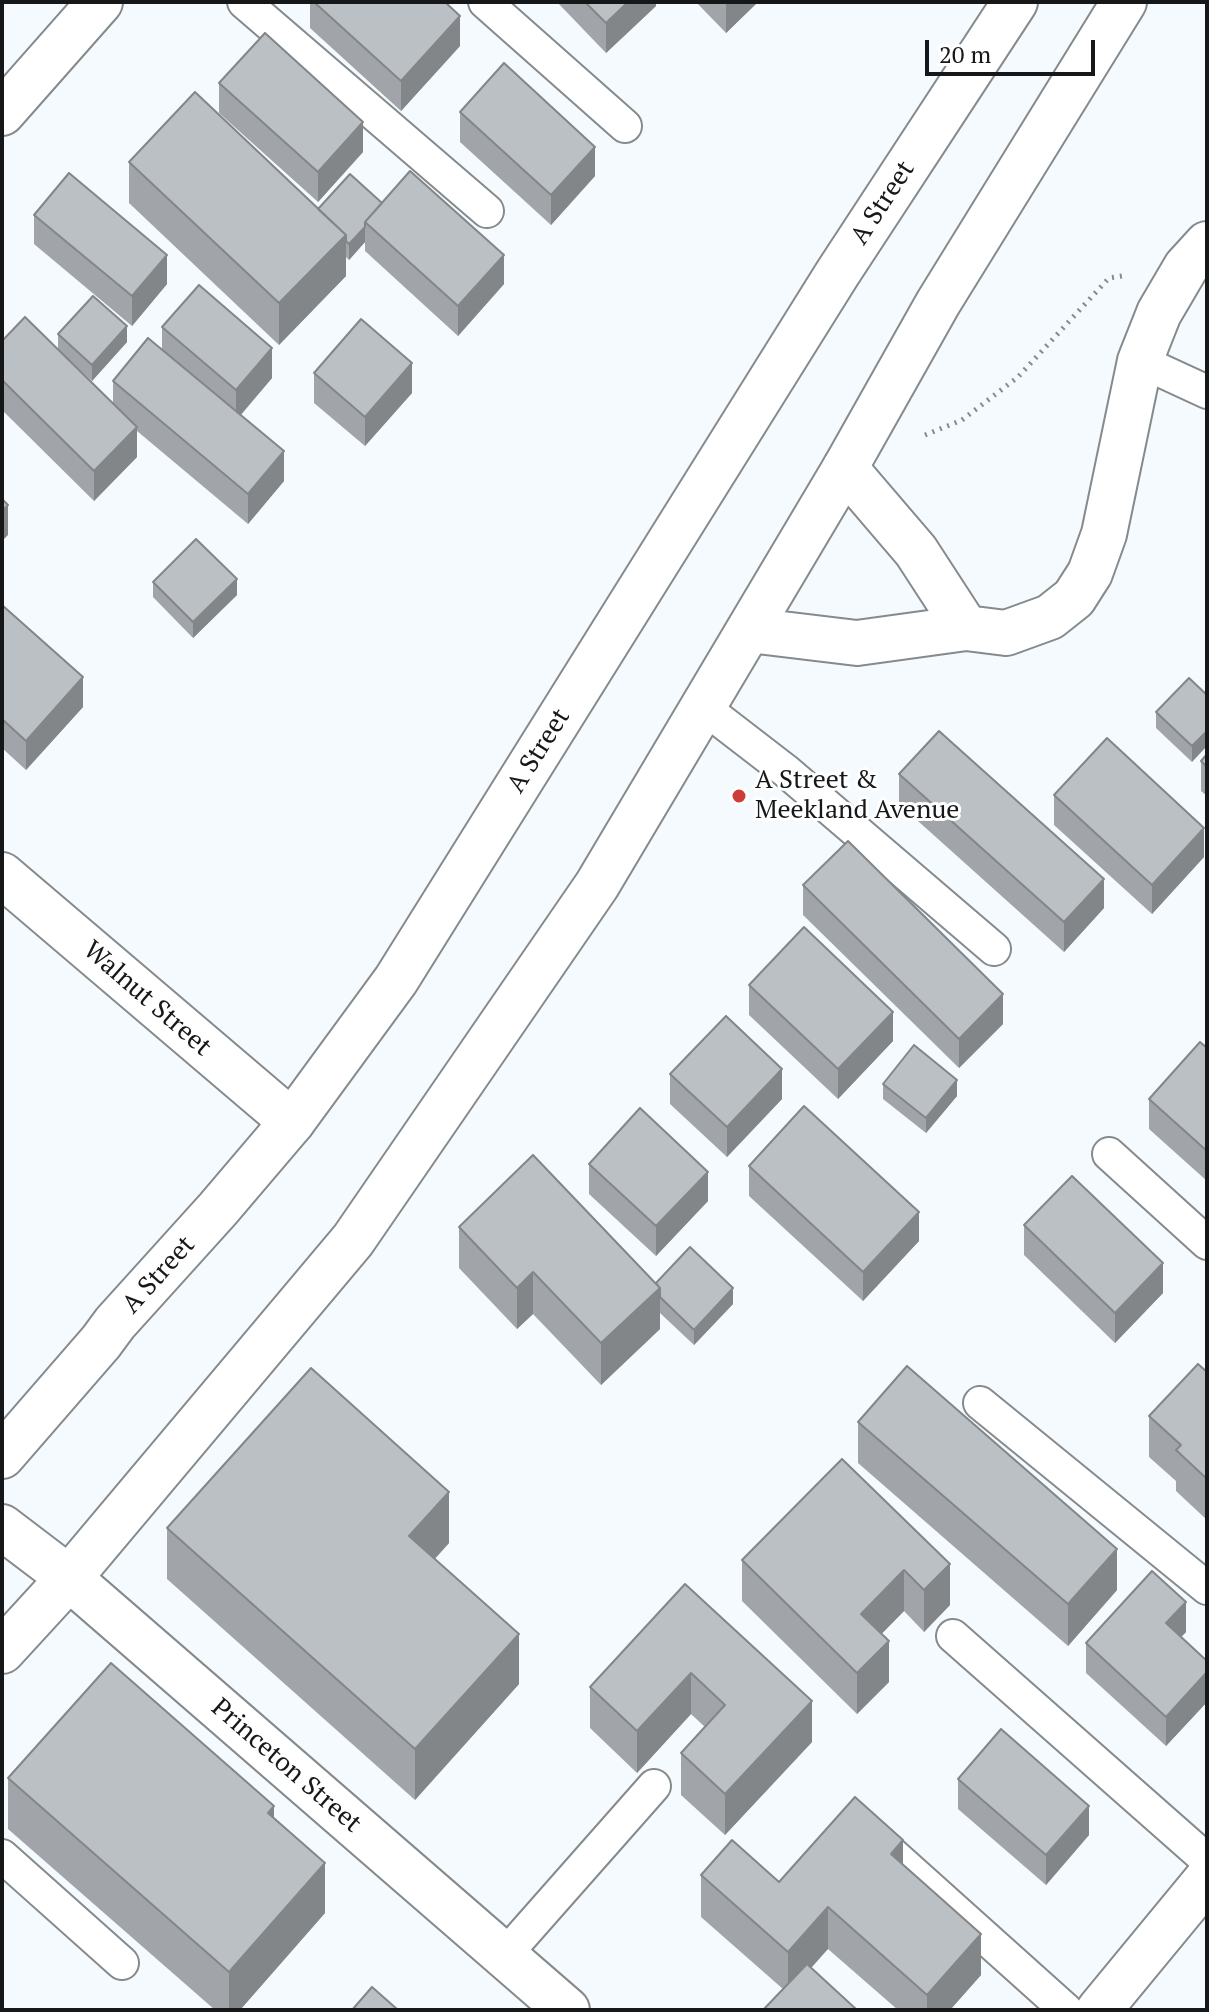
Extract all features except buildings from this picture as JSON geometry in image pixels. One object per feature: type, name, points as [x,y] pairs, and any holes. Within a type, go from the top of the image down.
[{"type":"main road","points":[[2,113],[100,2]]},
{"type":"main road","name":"A Street","points":[[2,1456],[292,1122],[396,980],[837,274],[1015,2]]},
{"type":"main road","points":[[2,1651],[69,1578],[353,1240],[597,885],[845,468],[938,303],[1124,2]]},
{"type":"main road","points":[[749,630],[857,643],[966,628],[1006,633],[1050,617],[1074,598],[1090,573],[1104,534],[1140,361],[1159,313],[1197,255]]},
{"type":"main road","points":[[845,468],[916,551],[966,628]]},
{"type":"main road","name":"Walnut Street","points":[[2,875],[292,1122]]},
{"type":"main road","name":"Princeton Street","points":[[2,1527],[69,1578],[567,2010]]},
{"type":"main road","points":[[1099,2010],[1207,1879]]},
{"type":"lane","points":[[244,2],[487,211]]},
{"type":"lane","points":[[485,2],[625,126]]},
{"type":"lane","points":[[1140,361],[1207,392]]},
{"type":"lane","points":[[703,707],[786,771],[994,949]]},
{"type":"lane","points":[[1109,1154],[1207,1243]]},
{"type":"lane","points":[[980,1403],[1207,1588]]},
{"type":"lane","points":[[953,1636],[1207,1860]]},
{"type":"lane","points":[[504,1956],[654,1786]]},
{"type":"lane","points":[[847,1813],[1066,2010]]},
{"type":"lane","points":[[2,1856],[122,1963]]},
{"type":"path","points":[[918,438],[962,420],[1018,377],[1109,278],[1197,255]]},
{"type":"place","name":"A Street & Meekland Avenue","points":[[739,796]]}]
